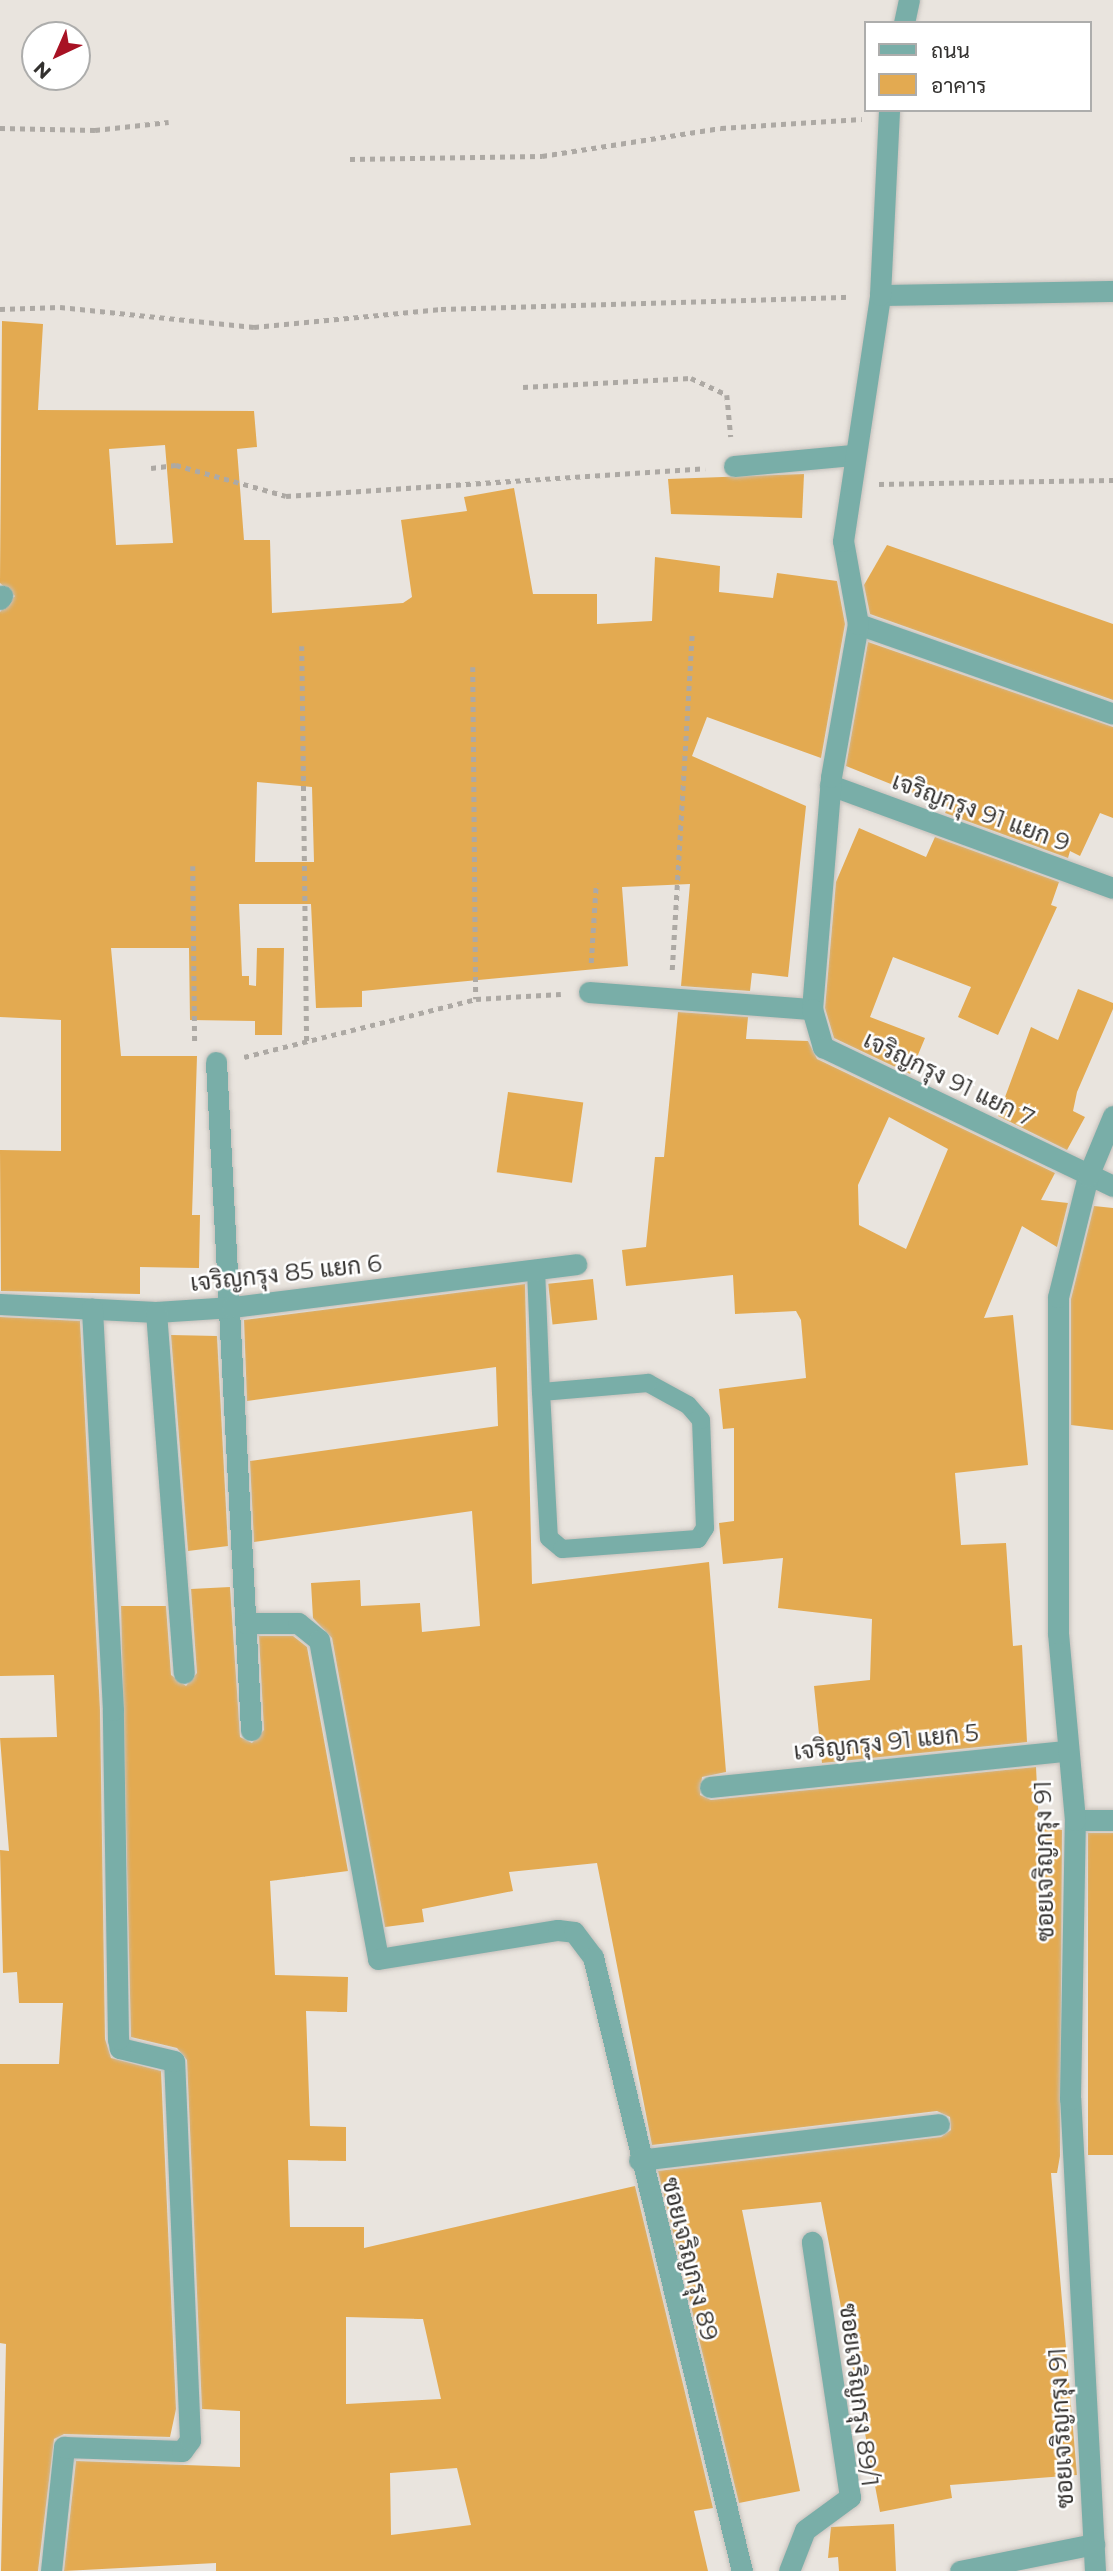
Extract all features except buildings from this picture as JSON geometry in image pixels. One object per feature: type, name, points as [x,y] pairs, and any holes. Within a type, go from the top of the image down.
[{"type":"street","points":[[904,21],[909,0]]},
{"type":"street","points":[[589,992],[812,1009],[830,785],[858,624],[843,541],[852,455],[880,295],[888,114]]},
{"type":"street","points":[[880,295],[1113,291]]},
{"type":"street","points":[[734,466],[852,455]]},
{"type":"street","points":[[858,624],[1113,714]]},
{"type":"street","name":"เจริญกรุง 91 แยก 9","points":[[830,785],[1113,888]]},
{"type":"street","name":"เจริญกรุง 91 แยก 7","points":[[812,1009],[823,1046],[1113,1186]]},
{"type":"street","points":[[216,1062],[232,1307],[251,1730]]},
{"type":"street","name":"ซอยเจริญกรุง 91","points":[[1095,2571],[1070,2099],[1075,1820],[1058,1633],[1058,1297],[1088,1176],[1113,1116]]},
{"type":"street","name":"เจริญกรุง 85 แยก 6","points":[[0,1304],[156,1312],[232,1307],[576,1264]]},
{"type":"street","points":[[51,2571],[64,2447],[182,2451],[190,2440],[174,2061],[120,2049],[118,2039],[113,1710],[92,1309]]},
{"type":"street","points":[[156,1312],[184,1673]]},
{"type":"street","name":"ซอยเจริญกรุง 89","points":[[246,1623],[298,1623],[318,1640],[378,1959],[558,1930],[574,1932],[593,1957],[639,2160],[743,2571]]},
{"type":"street","name":"เจริญกรุง 91 แยก 5","points":[[710,1787],[1067,1751]]},
{"type":"street","points":[[1075,1820],[1113,1820]]},
{"type":"street","points":[[639,2160],[939,2124]]},
{"type":"street","name":"ซอยเจริญกรุง 89/1","points":[[789,2571],[805,2530],[850,2497],[812,2242]]},
{"type":"street","points":[[960,2571],[1094,2544]]},
{"type":"lane","points":[[536,1269],[541,1392],[549,1538],[562,1549],[698,1539],[705,1528],[701,1420],[688,1405],[648,1383],[541,1392]]},
{"type":"path","points":[[350,159],[542,156],[721,128],[888,114]]},
{"type":"path","points":[[0,128],[95,130],[169,122]]},
{"type":"path","points":[[0,309],[60,307],[254,327],[441,309],[722,305],[880,295]]},
{"type":"path","points":[[151,468],[176,465],[299,496],[734,466],[727,395],[716,386],[691,378],[523,387]]},
{"type":"path","points":[[849,485],[1113,480]]},
{"type":"path","points":[[671,999],[692,631]]},
{"type":"path","points":[[302,646],[307,1044]]},
{"type":"path","points":[[473,667],[476,999]]},
{"type":"path","points":[[193,866],[195,1047],[216,1062],[307,1044],[476,999],[589,992],[596,883]]}]
